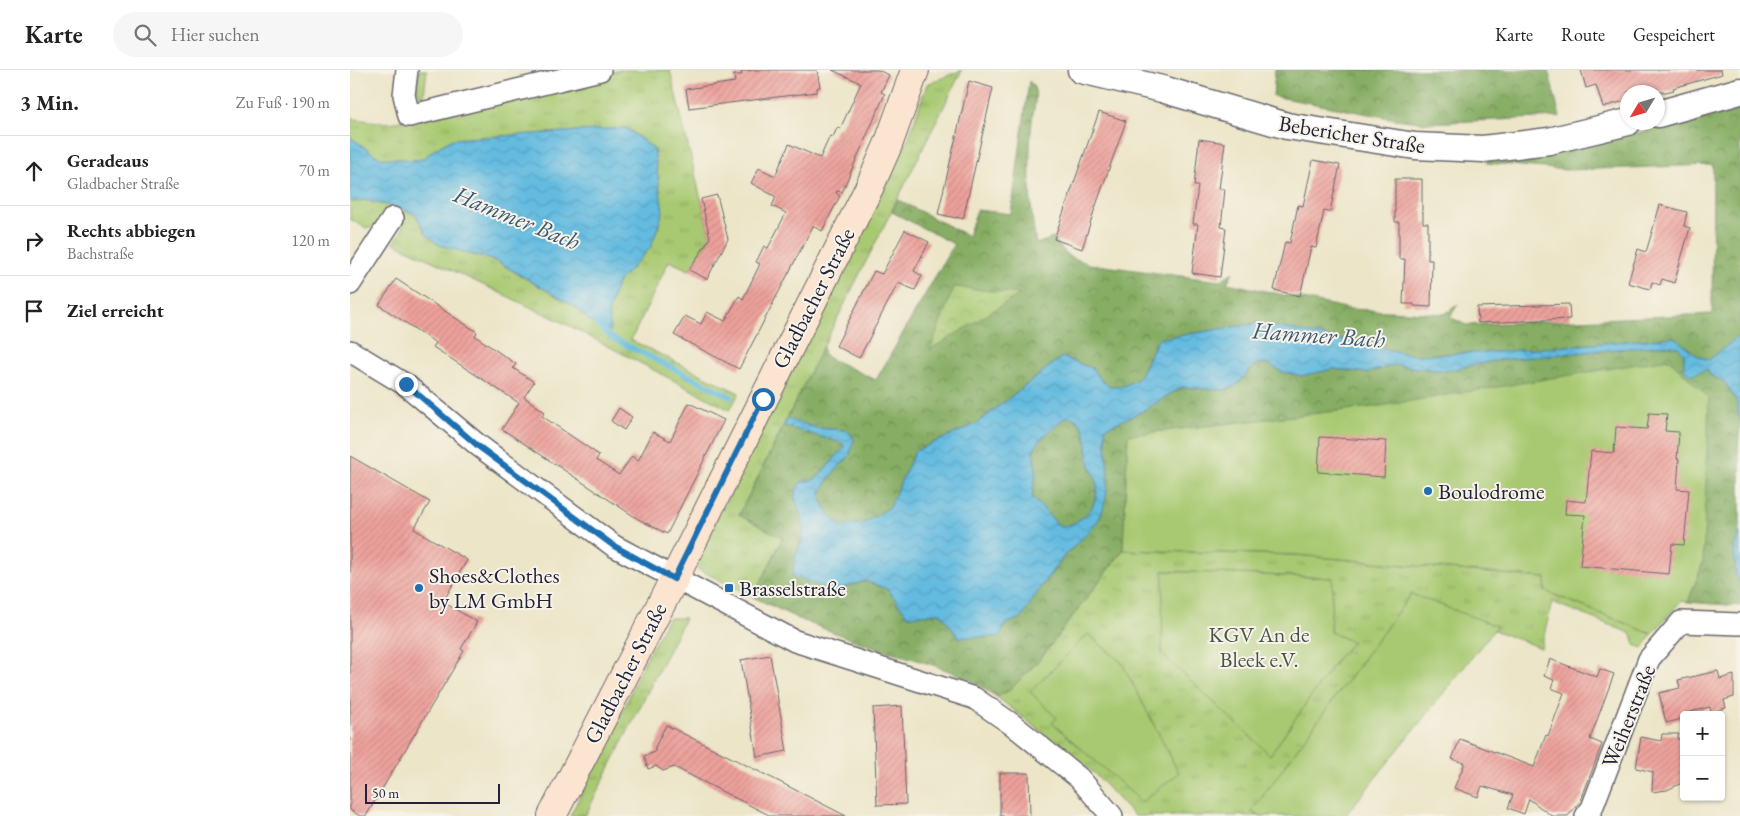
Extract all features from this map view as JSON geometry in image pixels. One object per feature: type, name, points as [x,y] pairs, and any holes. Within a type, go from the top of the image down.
[{"type":"main road","name":"Gladbacher Straße","points":[[552,816],[674,579],[869,188],[888,145],[915,70]]},
{"type":"street","points":[[407,70],[404,95],[409,116],[600,70]]},
{"type":"street","name":"Bebericher Straße","points":[[1081,70],[1162,90],[1287,126],[1415,146],[1483,149],[1549,141],[1620,124]]},
{"type":"street","points":[[1665,112],[1740,92]]},
{"type":"street","points":[[350,284],[394,218]]},
{"type":"street","points":[[350,351],[406,384],[478,446],[614,546],[794,641],[974,698],[1013,725],[1079,778],[1112,816]]},
{"type":"street","name":"Weiherstraße","points":[[1586,816],[1592,808],[1650,659],[1681,622],[1740,624]]},
{"type":"green space","points":[[419,70],[427,70],[423,103],[417,90]]},
{"type":"green space","points":[[620,70],[670,70],[710,237],[689,270],[669,261],[631,340],[739,393],[730,410],[562,322],[394,243],[402,230],[403,209],[416,215],[426,234],[439,245],[496,261],[577,308],[589,321],[610,331],[608,313],[617,283],[651,247],[654,149],[627,128],[453,139],[435,149],[423,159],[416,160],[383,158],[375,155],[350,137],[350,116],[354,119],[387,123],[421,119]]},
{"type":"green space","points":[[962,70],[739,515],[783,537],[754,597],[693,567],[908,140],[927,84]]},
{"type":"green space","points":[[1275,70],[1548,70],[1560,117],[1427,123],[1395,119],[1273,96]]},
{"type":"green space","points":[[1029,81],[1035,89],[1030,167],[1032,213],[1036,244],[1053,238],[1068,256],[1089,264],[1219,281],[1233,272],[1227,283],[1350,309],[1445,314],[1458,304],[1450,317],[1466,325],[1712,314],[1713,165],[1567,170],[1487,163],[1488,155],[1560,149],[1608,141],[1648,130],[1665,130],[1665,125],[1740,105],[1740,335],[1709,360],[1698,356],[1673,337],[1497,352],[1414,355],[1258,323],[1158,339],[1138,379],[1124,386],[1111,387],[1101,380],[1092,368],[1062,357],[976,424],[915,451],[889,508],[864,523],[841,526],[827,512],[820,494],[829,478],[850,455],[844,430],[817,428],[787,419],[823,346],[823,352],[827,357],[876,380],[954,244],[892,212],[898,200],[968,236],[977,210],[1011,214]]},
{"type":"green space","points":[[364,200],[390,206],[382,227],[366,228],[350,219],[350,202]]},
{"type":"green space","points":[[954,287],[1020,294],[930,350]]},
{"type":"green space","points":[[1664,345],[1678,347],[1684,353],[1684,368],[1708,369],[1709,375],[1724,381],[1736,400],[1740,421],[1738,454],[1740,459],[1740,532],[1734,547],[1736,576],[1740,583],[1740,606],[1688,602],[1703,562],[1380,406],[1128,435],[1123,550],[1040,659],[1011,689],[997,697],[967,678],[933,665],[856,641],[801,620],[753,597],[783,538],[739,515],[784,426],[842,443],[845,447],[816,479],[800,483],[794,496],[802,518],[803,531],[796,553],[834,591],[865,581],[887,589],[908,616],[941,613],[958,637],[1022,618],[1032,598],[1064,557],[1099,519],[1108,474],[1105,428],[1141,412],[1182,387],[1225,390],[1237,385],[1254,365],[1266,363],[1283,372],[1301,376],[1333,369],[1367,373],[1394,365],[1444,371],[1498,360]]},
{"type":"green space","points":[[1669,359],[1709,398],[1703,562],[1688,602],[1681,601],[1652,634],[1545,591],[1546,578],[1297,555],[1123,550],[1128,435],[1380,406]]},
{"type":"green space","points":[[1071,417],[1084,430],[1089,462],[1097,489],[1096,497],[1089,511],[1076,522],[1060,527],[1032,497],[1036,471],[1033,451],[1041,439],[1064,418]]},
{"type":"green space","points":[[1123,550],[1297,555],[1546,578],[1545,591],[1652,634],[1643,648],[1635,645],[1632,634],[1552,602],[1541,648],[1494,630],[1497,627],[1251,812],[1261,816],[1134,816],[1094,773],[997,697],[1011,689],[1040,659]],"holes":[[[1163,571],[1332,578],[1330,632],[1352,642],[1338,658]]]},
{"type":"green space","name":"KGV An de Bleek e.V.","points":[[1163,571],[1333,578],[1330,632],[1353,642],[1338,658],[1270,755],[1162,654]]},
{"type":"green space","name":"KGV An de Bleek e.V.","points":[[1411,594],[1497,626],[1345,816],[1261,816],[1251,812]]},
{"type":"green space","points":[[668,618],[685,618],[585,816],[570,816],[626,704],[640,670]]},
{"type":"green space","points":[[1088,634],[1122,663],[1179,773],[1142,802],[1052,723],[1057,718],[1030,692]]},
{"type":"water","points":[[626,128],[654,149],[663,212],[651,247],[617,283],[608,313],[611,331],[589,321],[577,308],[496,261],[439,245],[426,234],[416,215],[403,209],[364,200],[350,202],[350,137],[375,155],[383,158],[416,160],[423,159],[435,149],[453,139]]},
{"type":"water","points":[[1258,323],[1414,355],[1497,352],[1674,337],[1698,356],[1709,360],[1740,335],[1740,421],[1736,400],[1724,381],[1709,375],[1708,369],[1690,375],[1684,368],[1684,353],[1678,347],[1664,345],[1498,360],[1445,371],[1394,365],[1367,373],[1333,369],[1301,376],[1283,372],[1266,363],[1254,365],[1237,385],[1224,390],[1182,387],[1141,412],[1105,428],[1107,485],[1106,497],[1099,519],[1059,562],[1022,618],[1005,624],[1000,637],[958,637],[941,613],[908,616],[887,589],[865,581],[834,591],[792,576],[796,553],[802,542],[804,525],[794,496],[800,483],[816,479],[845,447],[842,443],[784,426],[787,419],[817,428],[844,430],[850,433],[854,439],[850,455],[829,478],[820,495],[827,512],[841,526],[864,523],[889,508],[915,451],[976,424],[1062,357],[1092,368],[1101,380],[1111,387],[1124,386],[1138,379],[1158,339]],"holes":[[[1071,417],[1077,421],[1086,436],[1089,462],[1096,480],[1096,497],[1093,505],[1083,517],[1076,522],[1060,527],[1032,497],[1036,471],[1033,451],[1041,439],[1064,418]]]},
{"type":"water","points":[[1740,532],[1740,583],[1736,576],[1734,547]]},
{"type":"building","points":[[817,70],[820,87],[817,88],[817,92],[689,108],[686,89],[735,82],[734,75],[742,75],[741,71]]},
{"type":"building","points":[[832,70],[878,70],[889,75],[881,92],[885,94],[842,192],[837,191],[836,193],[840,196],[822,231],[813,226],[739,369],[674,335],[685,316],[701,324],[707,312],[725,321],[739,296],[743,299],[760,264],[756,262],[764,246],[768,248],[786,213],[772,206],[776,197],[751,183],[759,168],[775,176],[789,144],[820,158],[830,136],[833,137],[837,128],[840,129],[861,83]]},
{"type":"building","points":[[1581,70],[1721,70],[1722,74],[1673,88],[1674,90],[1666,92],[1665,85],[1620,85],[1620,102],[1603,107],[1596,85],[1586,88]]},
{"type":"building","points":[[969,81],[993,88],[963,219],[938,214]]},
{"type":"building","points":[[1099,112],[1126,121],[1082,249],[1054,239]]},
{"type":"building","points":[[1199,139],[1225,143],[1219,189],[1225,189],[1221,227],[1226,228],[1220,277],[1192,273],[1198,224],[1193,224],[1198,186],[1194,186]]},
{"type":"building","points":[[1313,160],[1340,165],[1330,212],[1324,211],[1316,248],[1311,247],[1300,296],[1274,290],[1285,242],[1290,243],[1298,205],[1303,206]]},
{"type":"building","points":[[1395,179],[1422,179],[1423,223],[1428,223],[1428,260],[1432,260],[1431,307],[1403,304],[1405,259],[1399,259],[1399,222],[1395,222]]},
{"type":"building","points":[[717,195],[728,239],[707,279],[689,270],[710,238],[701,199]]},
{"type":"building","points":[[1660,205],[1687,212],[1684,226],[1690,228],[1674,283],[1662,279],[1660,285],[1652,282],[1650,289],[1628,283],[1638,249],[1646,252]]},
{"type":"building","points":[[905,230],[929,242],[914,271],[922,276],[915,290],[898,283],[859,358],[836,346],[874,271],[882,274]]},
{"type":"building","points":[[396,279],[477,332],[475,336],[516,364],[513,368],[534,382],[524,397],[545,412],[542,416],[599,455],[596,460],[619,475],[632,456],[638,461],[653,432],[670,441],[689,403],[724,420],[667,534],[638,519],[502,429],[519,403],[433,347],[436,343],[379,305]]},
{"type":"building","points":[[1569,304],[1570,319],[1478,323],[1477,307]]},
{"type":"building","points":[[619,408],[632,417],[624,430],[611,421]]},
{"type":"building","points":[[1649,413],[1667,414],[1665,431],[1679,432],[1677,489],[1689,490],[1684,545],[1672,544],[1669,574],[1580,566],[1585,515],[1565,514],[1566,500],[1586,502],[1591,451],[1614,453],[1616,427],[1647,429]]},
{"type":"building","points":[[1320,437],[1386,441],[1384,477],[1318,472]]},
{"type":"building","points":[[350,456],[430,502],[414,529],[467,560],[443,602],[477,622],[461,649],[464,651],[366,816],[360,816],[350,810]]},
{"type":"building","points":[[770,655],[787,751],[757,757],[741,660]]},
{"type":"building","points":[[1550,659],[1597,677],[1600,669],[1614,674],[1590,739],[1602,744],[1581,800],[1568,816],[1552,816],[1529,799],[1524,814],[1508,808],[1513,795],[1482,786],[1478,797],[1454,788],[1464,765],[1464,763],[1452,759],[1460,739],[1534,767],[1564,693],[1551,688],[1554,680],[1544,676]]},
{"type":"building","points":[[1718,671],[1720,679],[1734,675],[1734,697],[1724,700],[1726,708],[1715,711],[1711,711],[1710,707],[1695,711],[1680,711],[1680,720],[1666,723],[1659,693],[1680,688],[1678,680]]},
{"type":"building","points":[[902,706],[906,804],[877,805],[873,708]]},
{"type":"building","points":[[666,725],[846,816],[771,816],[674,767],[663,771],[656,766],[648,769],[644,756],[655,752],[655,747]]},
{"type":"building","points":[[1662,734],[1679,734],[1677,739],[1680,740],[1680,784],[1667,790],[1652,792],[1653,772],[1636,768],[1641,737],[1661,741]]},
{"type":"building","points":[[1000,773],[1029,773],[1030,816],[1000,816]]},
{"type":"waterway","name":"Hammer Bach","points":[[596,317],[597,324],[612,338],[731,397]]},
{"type":"place","name":"Boulodrome","points":[[1428,491]]},
{"type":"place","name":"Shoes&Clothes by LM GmbH","points":[[419,588]]},
{"type":"place","name":"Brasselstraße","points":[[729,588]]},
{"type":"route","points":[[406,384],[478,446],[614,546],[674,579],[763,399]]}]
